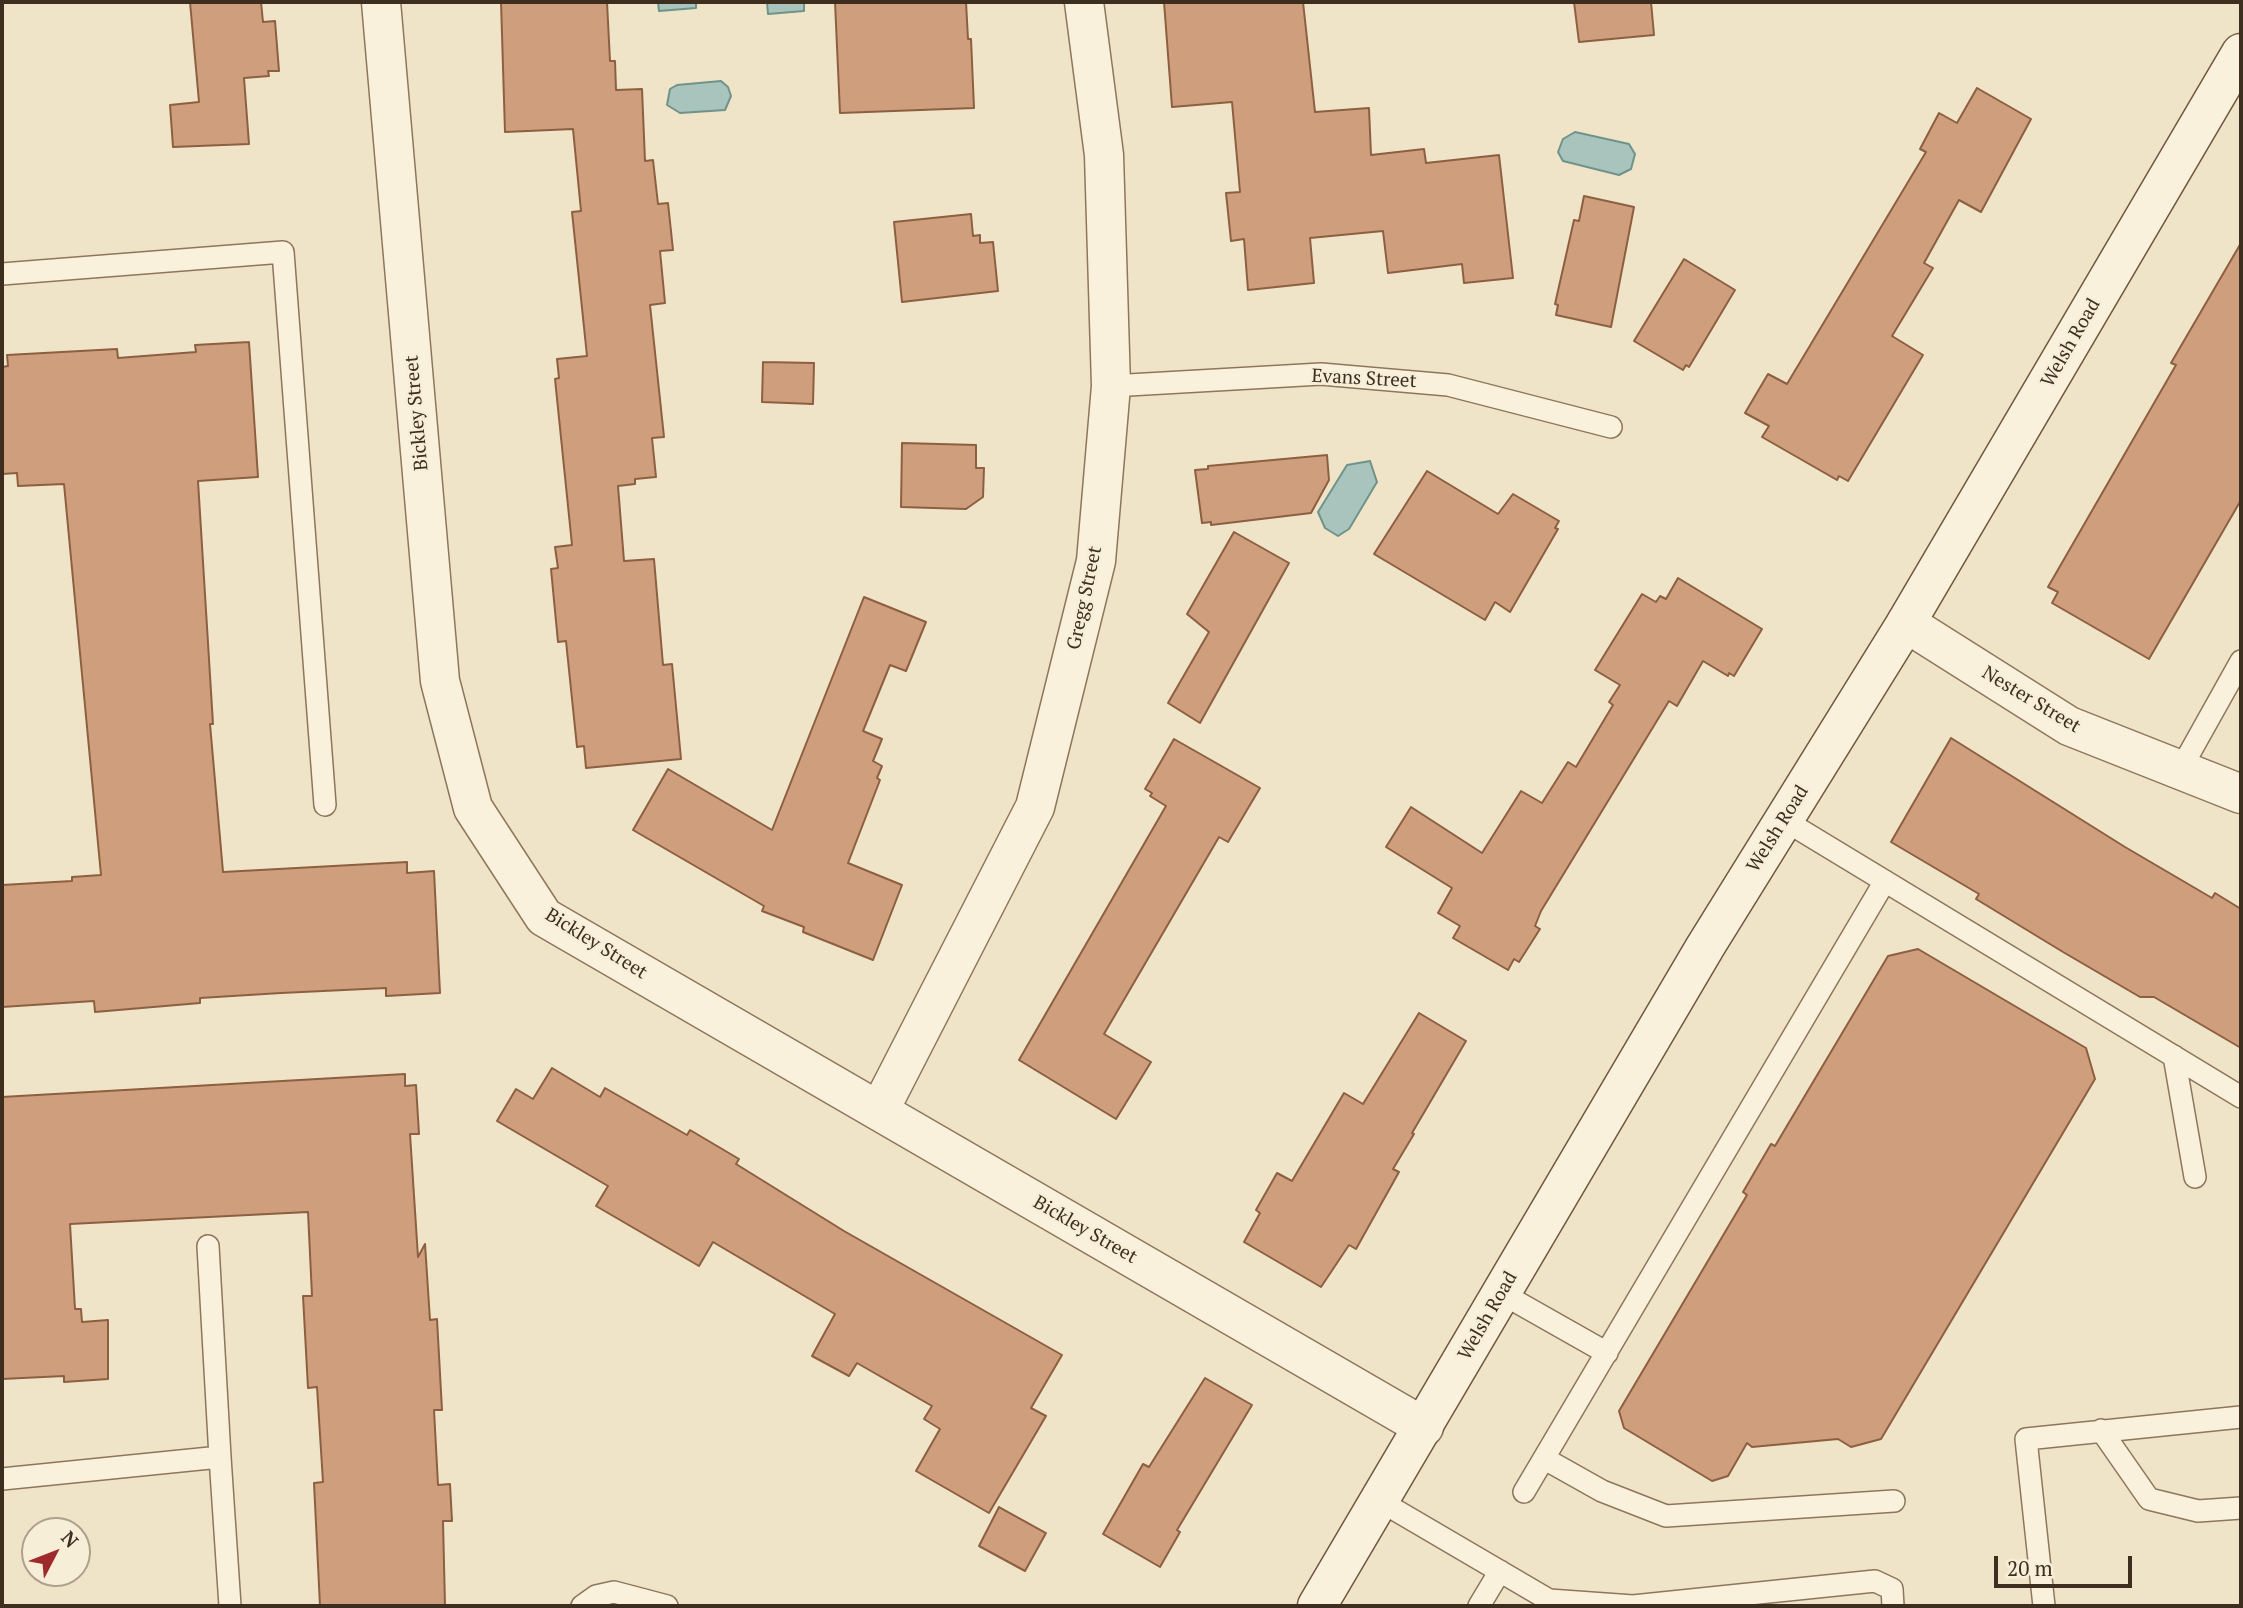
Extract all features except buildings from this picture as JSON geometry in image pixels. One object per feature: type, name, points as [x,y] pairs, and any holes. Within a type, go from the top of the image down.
[{"type":"street","name":"Bickley Street","points":[[381,2],[440,681],[473,808],[544,917],[1424,1427]]},
{"type":"street","name":"Gregg Street","points":[[879,1111],[1035,807],[1096,561],[1111,386],[1104,155],[1084,2]]},
{"type":"street","name":"Welsh Road","points":[[1317,1606],[1500,1293],[1784,820],[1906,623],[2241,52]]},
{"type":"street","name":"Nester Street","points":[[1906,623],[2069,726],[2179,772],[2241,794]]},
{"type":"lane","points":[[2,274],[283,252],[325,805]]},
{"type":"lane","name":"Evans Street","points":[[1111,386],[1321,374],[1435,383],[1611,427]]},
{"type":"lane","points":[[2179,772],[2241,661]]},
{"type":"lane","points":[[1784,820],[2241,1097]]},
{"type":"lane","points":[[1524,1492],[1885,881]]},
{"type":"lane","points":[[2174,1056],[2195,1177]]},
{"type":"lane","points":[[208,1246],[230,1606]]},
{"type":"lane","points":[[1500,1293],[1606,1353]]},
{"type":"lane","points":[[2043,1606],[2026,1439],[2241,1417]]},
{"type":"lane","points":[[2101,1430],[2148,1499],[2198,1511],[2241,1508]]},
{"type":"lane","points":[[2,1479],[220,1457]]},
{"type":"lane","points":[[1545,1459],[1602,1490],[1667,1516],[1894,1501]]},
{"type":"lane","points":[[1380,1501],[1549,1600],[1633,1606],[1875,1581],[1892,1589],[1893,1606]]},
{"type":"lane","points":[[1479,1606],[1500,1571]]},
{"type":"lane","points":[[582,1606],[596,1596],[614,1592],[667,1606]]},
{"type":"water","points":[[658,2],[696,2],[696,8],[659,11]]},
{"type":"water","points":[[767,2],[804,2],[804,11],[768,14]]},
{"type":"water","points":[[721,81],[728,87],[731,96],[725,110],[680,113],[667,105],[670,89],[677,85]]},
{"type":"water","points":[[1575,132],[1629,144],[1635,154],[1631,169],[1619,175],[1563,161],[1558,152],[1563,139]]},
{"type":"water","points":[[1370,461],[1377,482],[1349,529],[1338,536],[1325,528],[1318,512],[1347,465]]}]
